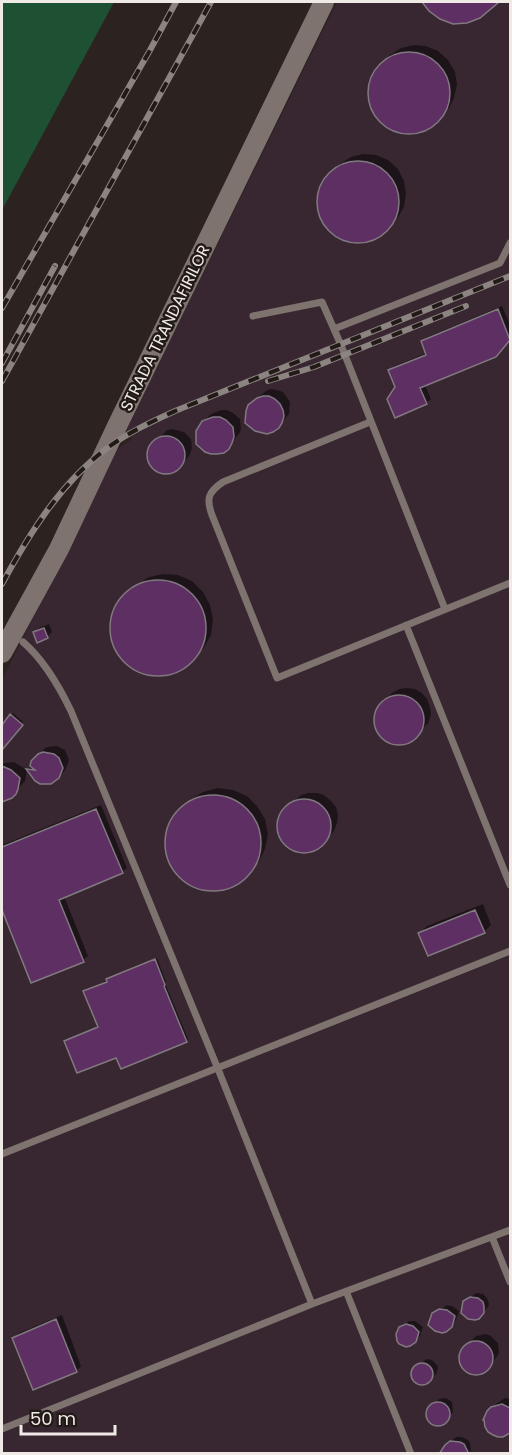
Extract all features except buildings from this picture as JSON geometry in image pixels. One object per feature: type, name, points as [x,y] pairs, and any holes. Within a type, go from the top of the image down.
[{"type":"main road","name":"STRADA TRANDAFIRILOR","points":[[2,653],[59,549],[324,2]]},
{"type":"lane","points":[[334,329],[500,263],[510,243]]},
{"type":"lane","points":[[253,316],[322,302],[445,609]]},
{"type":"lane","points":[[370,422],[223,482],[210,494],[209,507],[277,678],[510,584]]},
{"type":"lane","points":[[406,625],[510,885]]},
{"type":"lane","points":[[23,642],[37,655],[61,690],[71,711],[312,1304]]},
{"type":"lane","points":[[2,1154],[510,951]]},
{"type":"lane","points":[[2,1429],[312,1304],[510,1230]]},
{"type":"lane","points":[[492,1237],[510,1282]]},
{"type":"lane","points":[[346,1291],[411,1454]]},
{"type":"shaded area","points":[[337,2],[510,2],[510,1453],[2,1453],[2,680],[114,454],[132,439],[126,430]]},
{"type":"green space","points":[[2,2],[114,2],[2,210]]},
{"type":"railway","points":[[2,308],[176,2]]},
{"type":"railway","points":[[2,381],[211,2]]},
{"type":"railway","points":[[2,363],[55,266]]},
{"type":"railway","points":[[2,584],[23,547],[60,494],[89,463],[122,438],[175,411],[510,276]]},
{"type":"railway","points":[[268,381],[314,367],[466,306]]}]
